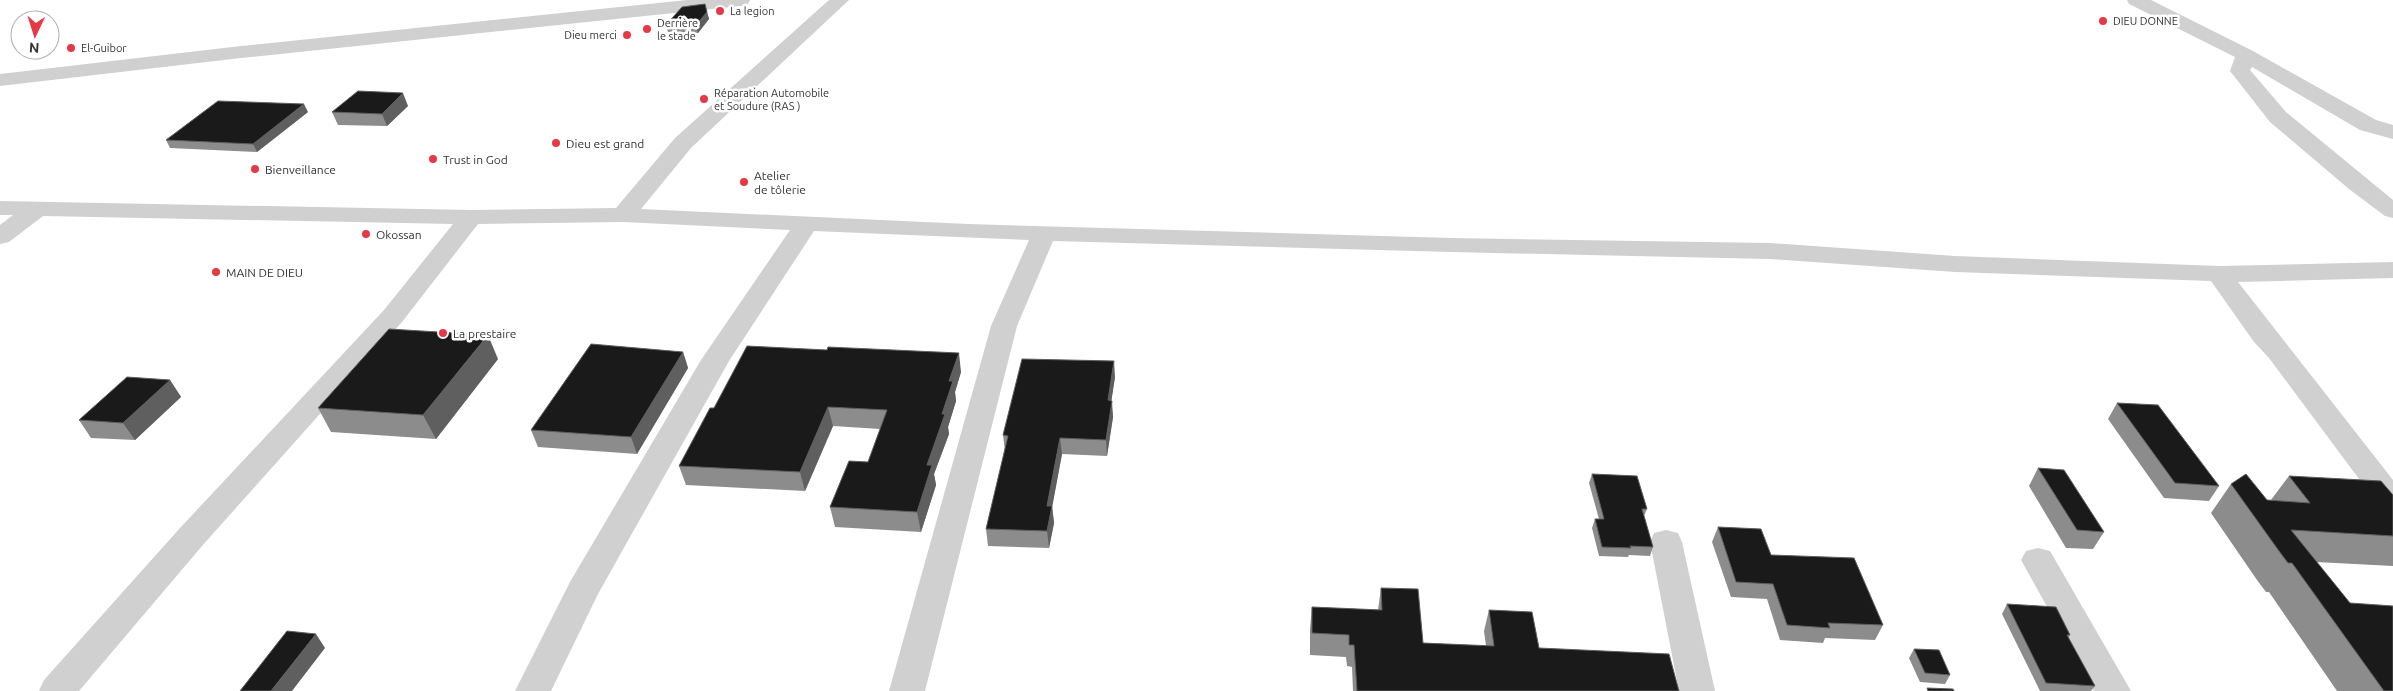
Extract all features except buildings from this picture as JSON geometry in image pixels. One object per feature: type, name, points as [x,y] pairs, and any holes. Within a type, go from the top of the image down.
[{"type":"street","points":[[0,80],[241,52],[741,0]]},
{"type":"street","points":[[623,215],[683,143],[840,0]]},
{"type":"street","points":[[2136,0],[2179,19],[2246,54],[2368,125],[2393,132]]},
{"type":"street","points":[[2246,54],[2240,70],[2278,117],[2357,184],[2393,211]]},
{"type":"street","points":[[0,208],[471,217],[623,215],[806,225],[1451,246],[1770,251],[1955,264],[2220,274],[2393,270]]},
{"type":"street","points":[[0,237],[38,208]]},
{"type":"street","points":[[57,691],[184,544],[393,316],[471,217]]},
{"type":"street","points":[[533,691],[582,590],[715,360],[806,225]]},
{"type":"street","points":[[907,691],[1004,326],[1044,233]]},
{"type":"street","points":[[2220,274],[2264,336],[2279,352],[2393,502]]},
{"type":"street","points":[[1666,542],[1697,691]]},
{"type":"street","points":[[2038,560],[2113,691]]},
{"type":"place","name":"La legion","points":[[720,11]]},
{"type":"place","name":"DIEU DONNE","points":[[2103,21]]},
{"type":"place","name":"Derrière le stade","points":[[647,29]]},
{"type":"place","name":"Dieu merci","points":[[627,35]]},
{"type":"place","name":"El-Guibor","points":[[71,48]]},
{"type":"place","name":"Réparation Automobile et Soudure (RAS )","points":[[704,99]]},
{"type":"place","name":"Dieu est grand","points":[[556,143]]},
{"type":"place","name":"Trust in God","points":[[433,159]]},
{"type":"place","name":"Bienveillance","points":[[255,169]]},
{"type":"place","name":"Atelier de tôlerie","points":[[744,182]]},
{"type":"place","name":"Okossan","points":[[366,234]]},
{"type":"place","name":"MAIN DE DIEU","points":[[216,272]]},
{"type":"place","name":"La prestaire","points":[[443,333]]}]
